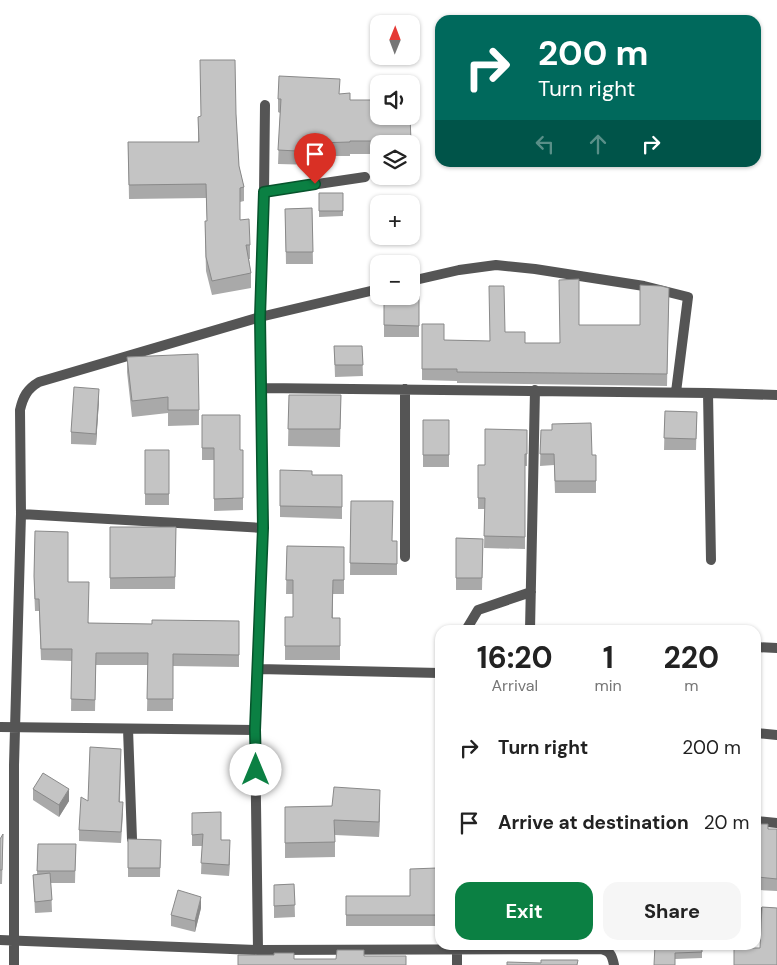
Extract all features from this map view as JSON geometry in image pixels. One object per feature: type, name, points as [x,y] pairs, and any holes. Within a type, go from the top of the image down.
[{"type":"street","points":[[258,950],[255,730],[263,528],[260,290],[265,105]]},
{"type":"street","points":[[264,192],[365,177]]},
{"type":"street","points":[[420,279],[458,270],[496,265],[535,269],[634,285],[688,297],[676,392]]},
{"type":"street","points":[[14,965],[15,727],[21,514],[20,410],[22,400],[32,386],[39,382],[260,317],[370,291]]},
{"type":"street","points":[[261,388],[708,392],[777,395]]},
{"type":"street","points":[[405,389],[405,557]]},
{"type":"street","points":[[530,625],[534,390]]},
{"type":"street","points":[[708,392],[711,560]]},
{"type":"street","points":[[21,514],[263,528]]},
{"type":"street","points":[[469,625],[478,610],[531,592]]},
{"type":"street","points":[[761,647],[777,648]]},
{"type":"street","points":[[258,669],[435,672]]},
{"type":"street","points":[[0,727],[255,730]]},
{"type":"street","points":[[128,728],[132,838]]},
{"type":"street","points":[[761,733],[777,735]]},
{"type":"street","points":[[761,821],[777,823]]},
{"type":"street","points":[[761,912],[777,913]]},
{"type":"street","points":[[0,940],[258,950],[457,950],[457,965]]},
{"type":"street","points":[[604,950],[612,956],[614,965]]},
{"type":"building","points":[[200,60],[235,60],[239,166],[244,187],[240,188],[240,220],[249,219],[250,245],[246,245],[251,273],[212,281],[206,257],[206,184],[129,185],[128,142],[199,142],[198,117],[201,116]]},
{"type":"building","points":[[279,76],[340,79],[339,94],[350,93],[350,100],[370,100],[370,125],[410,125],[411,135],[370,135],[370,141],[316,143],[316,152],[278,150],[281,99],[278,99]]},
{"type":"building","points":[[319,193],[343,193],[343,211],[319,211]]},
{"type":"building","points":[[312,208],[313,252],[286,252],[285,209]]},
{"type":"building","points":[[579,279],[579,325],[640,325],[640,285],[669,288],[667,374],[457,372],[457,369],[422,369],[422,324],[444,324],[444,340],[490,341],[489,286],[504,286],[505,332],[525,332],[525,343],[560,343],[559,280]]},
{"type":"building","points":[[384,305],[419,305],[419,326],[384,325]]},
{"type":"building","points":[[334,346],[362,346],[363,365],[335,365]]},
{"type":"building","points":[[198,354],[199,410],[168,410],[168,397],[132,401],[127,357]]},
{"type":"building","points":[[74,387],[99,389],[96,434],[71,432]]},
{"type":"building","points":[[289,395],[341,395],[340,429],[288,429]]},
{"type":"building","points":[[665,411],[697,412],[696,439],[664,438]]},
{"type":"building","points":[[202,415],[240,415],[240,450],[243,450],[243,498],[214,499],[214,448],[202,448]]},
{"type":"building","points":[[423,420],[449,420],[449,455],[423,455]]},
{"type":"building","points":[[591,423],[592,455],[596,455],[596,481],[555,481],[554,454],[540,454],[541,430],[552,430],[552,424]]},
{"type":"building","points":[[485,429],[527,430],[527,454],[525,454],[525,537],[484,536],[485,498],[478,498],[478,465],[485,465]]},
{"type":"building","points":[[145,450],[169,450],[169,494],[145,494]]},
{"type":"building","points":[[280,470],[312,471],[312,475],[342,475],[342,507],[280,506]]},
{"type":"building","points":[[351,501],[393,501],[392,541],[397,541],[397,564],[350,563]]},
{"type":"building","points":[[110,527],[176,527],[175,577],[110,578]]},
{"type":"building","points":[[35,531],[68,532],[68,582],[89,582],[88,623],[152,624],[152,620],[239,621],[239,655],[173,654],[173,699],[147,699],[148,653],[96,653],[95,700],[71,699],[72,649],[41,649],[39,599],[35,599]]},
{"type":"building","points":[[456,538],[483,539],[482,578],[456,578]]},
{"type":"building","points":[[287,546],[344,547],[344,580],[333,580],[332,618],[340,618],[340,646],[285,646],[285,617],[293,617],[293,580],[286,580]]},
{"type":"building","points":[[90,747],[121,749],[119,802],[123,802],[121,832],[79,830],[81,797],[88,801]]},
{"type":"building","points":[[43,773],[69,789],[59,805],[33,789]]},
{"type":"building","points":[[334,787],[380,790],[379,822],[334,820],[335,842],[285,843],[285,807],[332,806]]},
{"type":"building","points":[[221,812],[221,840],[230,840],[229,865],[201,863],[203,834],[192,835],[192,813]]},
{"type":"building","points":[[761,824],[768,824],[768,829],[777,829],[777,879],[761,877]]},
{"type":"building","points":[[3,834],[2,870],[0,870],[0,839]]},
{"type":"building","points":[[128,839],[161,840],[160,868],[128,868]]},
{"type":"building","points":[[38,844],[76,844],[75,871],[37,871]]},
{"type":"building","points":[[435,868],[435,915],[346,915],[346,896],[410,896],[410,869]]},
{"type":"building","points":[[50,873],[52,900],[35,902],[33,875]]},
{"type":"building","points":[[294,884],[295,905],[274,906],[274,885]]},
{"type":"building","points":[[178,890],[201,897],[195,921],[171,915]]},
{"type":"building","points":[[762,907],[777,908],[777,965],[734,965],[734,950],[761,950]]},
{"type":"building","points":[[337,950],[364,950],[364,956],[406,956],[406,965],[238,965],[238,955],[294,953],[294,959],[336,959]]},
{"type":"building","points":[[655,950],[702,950],[702,952],[675,953],[675,965],[654,965]]},
{"type":"building","points":[[541,960],[578,960],[577,965],[507,965],[507,962],[541,963]]},
{"type":"route","points":[[256,770],[255,730],[263,528],[260,290],[264,192],[315,184]]}]
